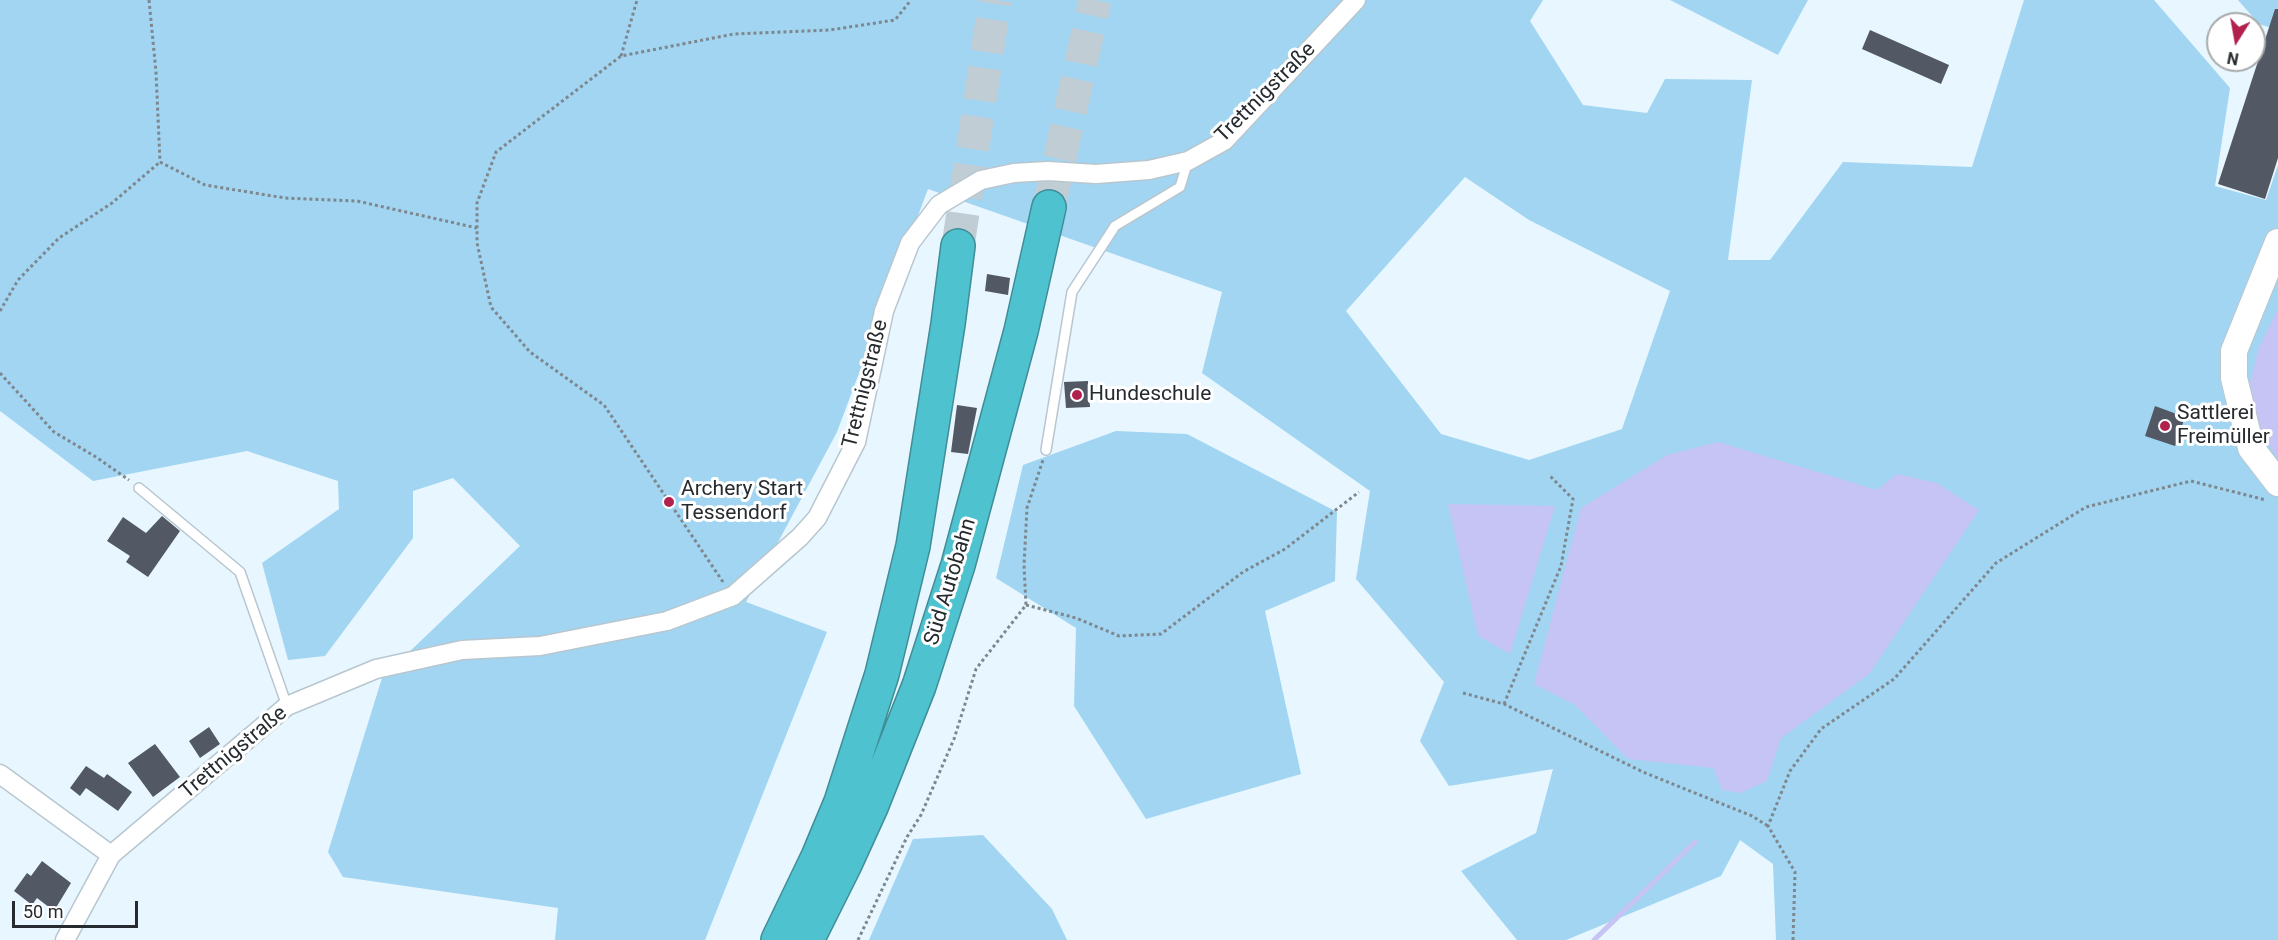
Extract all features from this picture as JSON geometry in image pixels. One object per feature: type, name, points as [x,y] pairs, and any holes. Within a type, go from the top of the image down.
[{"type":"highway","name":"Süd Autobahn","points":[[807,940],[871,807],[919,686],[958,565],[1021,331],[1049,207]]},
{"type":"highway","name":"Süd Autobahn","points":[[778,940],[810,875],[841,802],[882,674],[913,546],[958,246]]},
{"type":"main road","points":[[2275,490],[2251,448],[2234,378],[2234,351],[2278,242]]},
{"type":"street","name":"Trettnigstraße","points":[[65,940],[111,855],[287,706],[376,669],[462,650],[540,646],[667,621],[733,596],[800,537],[817,518],[856,442],[884,311],[910,243],[939,205],[981,180],[1014,173],[1048,171],[1096,174],[1149,170],[1188,161],[1224,141],[1356,0]]},
{"type":"street","points":[[0,774],[111,855]]},
{"type":"lane","points":[[1046,450],[1072,292],[1115,226],[1180,187],[1188,161]]},
{"type":"lane","points":[[139,488],[240,572],[287,706]]},
{"type":"path","points":[[149,0],[156,72],[160,162]]},
{"type":"path","points":[[621,56],[637,0]]},
{"type":"path","points":[[733,596],[604,405],[530,352],[491,307],[477,243],[477,204],[496,152],[621,56],[734,34],[830,30],[895,20],[911,0]]},
{"type":"path","points":[[160,162],[205,185],[285,198],[357,201],[477,228]]},
{"type":"path","points":[[0,311],[18,280],[59,238],[112,203],[160,162]]},
{"type":"path","points":[[0,373],[54,432],[96,457],[139,488]]},
{"type":"path","points":[[858,940],[907,837],[921,815],[954,739],[976,669],[1026,605],[1024,565],[1027,508],[1046,450]]},
{"type":"path","points":[[1504,704],[1561,566],[1573,499],[1549,475]]},
{"type":"path","points":[[1768,826],[1790,771],[1821,729],[1894,679],[1996,563],[2086,507],[2191,481],[2267,501],[2275,490]]},
{"type":"path","points":[[1026,605],[1076,618],[1119,636],[1161,634],[1243,572],[1285,549],[1359,492]]},
{"type":"path","points":[[1463,693],[1504,704],[1643,772],[1752,816],[1768,826],[1795,872],[1793,940]]},
{"type":"shaded area","points":[[0,0],[1543,0],[1530,21],[1583,105],[1647,113],[1665,79],[1752,80],[1728,260],[1770,260],[1843,162],[1972,167],[2024,0],[2154,0],[2206,60],[2206,72],[2216,72],[2230,88],[2215,186],[2266,200],[2278,165],[2278,940],[1776,940],[1773,864],[1740,840],[1721,876],[1566,940],[1517,940],[1461,871],[1536,833],[1553,769],[1449,786],[1420,741],[1444,682],[1356,579],[1370,491],[1202,373],[1222,292],[928,189],[837,432],[746,602],[827,632],[705,940],[555,940],[558,908],[343,877],[328,852],[382,678],[520,546],[453,478],[413,491],[413,538],[325,656],[288,660],[262,563],[339,509],[338,481],[247,451],[93,481],[0,411]],"holes":[[[1465,177],[1529,220],[1670,291],[1622,429],[1529,460],[1441,434],[1346,311]]]},
{"type":"shaded area","points":[[1670,0],[1808,0],[1778,55]]},
{"type":"shaded area","points":[[2238,0],[2278,0],[2278,30],[2266,26],[2266,12],[2248,12]]},
{"type":"shaded area","points":[[2278,309],[2278,459],[2258,429],[2250,383],[2259,347]]},
{"type":"shaded area","points":[[1116,431],[1187,434],[1337,512],[1335,581],[1265,611],[1301,774],[1146,819],[1074,706],[1076,628],[996,578],[1023,465]]},
{"type":"shaded area","points":[[1718,442],[1877,490],[1897,474],[1937,483],[1979,510],[1869,674],[1781,738],[1767,781],[1740,793],[1722,790],[1713,768],[1628,759],[1575,705],[1534,684],[1581,508],[1667,455]]},
{"type":"shaded area","points":[[1448,504],[1555,506],[1510,654],[1478,636]]},
{"type":"shaded area","points":[[983,835],[1052,909],[1067,940],[869,940],[913,839]]},
{"type":"building","points":[[2275,9],[2278,9],[2278,158],[2265,199],[2218,184],[2254,72],[2266,72],[2266,37]]},
{"type":"building","points":[[1870,30],[1949,65],[1941,84],[1862,49]]},
{"type":"building","points":[[987,274],[1010,278],[1008,295],[985,291]]},
{"type":"building","name":"Hundeschule","points":[[1088,381],[1090,407],[1066,408],[1064,382]]},
{"type":"building","points":[[957,405],[977,408],[968,454],[951,452]]},
{"type":"building","name":"Sattlerei Freimüller","points":[[2155,406],[2185,417],[2175,446],[2145,436]]},
{"type":"building","points":[[162,516],[180,531],[148,577],[126,562],[130,556],[107,541],[123,517],[146,533]]},
{"type":"building","points":[[209,727],[220,744],[200,758],[189,741]]},
{"type":"building","points":[[155,744],[180,777],[153,797],[128,763]]},
{"type":"building","points":[[86,766],[104,778],[107,774],[132,792],[118,811],[86,788],[80,796],[70,788]]},
{"type":"building","points":[[42,861],[71,883],[54,911],[37,898],[32,905],[14,891],[27,873],[31,876]]},
{"type":"waterway","points":[[1594,940],[1695,842]]},
{"type":"tunnel","points":[[958,246],[995,0]]},
{"type":"tunnel","points":[[1049,207],[1095,0]]},
{"type":"place","name":"Hundeschule","points":[[1077,395]]},
{"type":"place","name":"Sattlerei Freimüller","points":[[2165,426]]},
{"type":"place","name":"Archery Start Tessendorf","points":[[669,502]]}]
